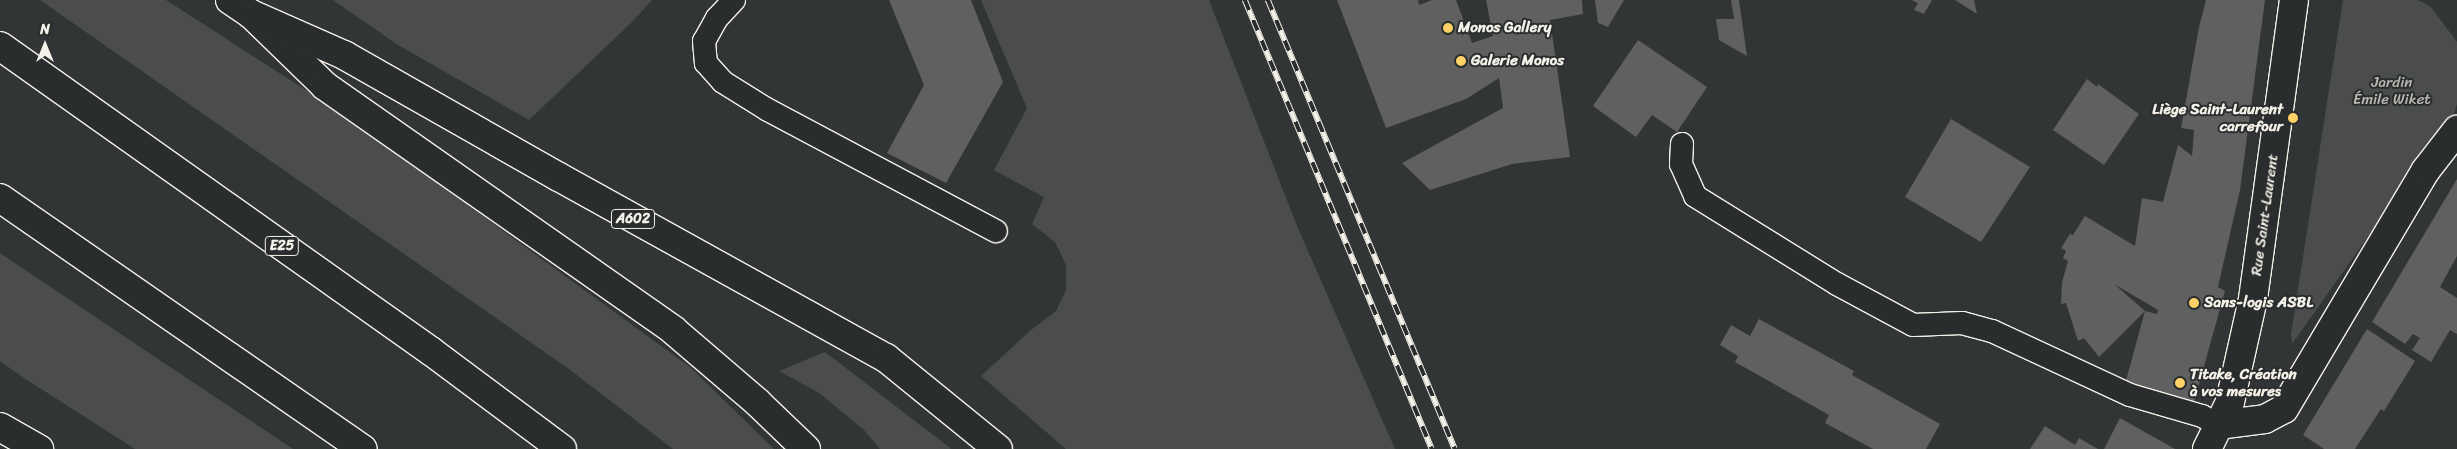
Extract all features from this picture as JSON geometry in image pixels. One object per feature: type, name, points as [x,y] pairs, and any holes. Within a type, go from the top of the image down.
[{"type":"main road","name":"Rue Saint-Laurent","points":[[2213,437],[2230,402],[2252,299],[2294,0]]},
{"type":"main road","name":"A602","points":[[241,7],[325,86],[673,330],[757,402],[806,449]]},
{"type":"main road","name":"A602","points":[[241,7],[344,55],[559,178],[886,358],[998,449]]},
{"type":"main road","name":"E25","points":[[0,46],[432,352],[562,449]]},
{"type":"main road","points":[[2213,437],[2265,419],[2284,409],[2426,170],[2457,130]]},
{"type":"main road","points":[[0,198],[362,449]]},
{"type":"main road","points":[[0,427],[40,449]]},
{"type":"lane","points":[[734,0],[717,18],[704,41],[706,63],[723,82],[768,110],[996,231]]},
{"type":"lane","points":[[1682,144],[1681,164],[1695,196],[1837,284],[1913,325],[1962,323],[1992,330],[2130,395],[2202,416],[2213,437]]},
{"type":"green space","points":[[40,0],[166,0],[340,112],[690,367],[774,449],[673,449],[569,369]]},
{"type":"green space","points":[[333,0],[652,0],[632,22],[529,120],[398,45]]},
{"type":"green space","points":[[981,0],[1209,0],[1297,226],[1395,449],[1066,449],[981,376],[1031,330],[1056,311],[1066,290],[1066,265],[1055,242],[1032,224],[1044,197],[994,170],[1027,108]]},
{"type":"green space","name":"Jardin Émile Wiket","points":[[2343,0],[2418,0],[2431,7],[2457,42],[2457,104],[2453,117],[2292,344],[2291,334]]},
{"type":"green space","points":[[0,253],[293,449],[135,449],[24,378],[0,361]]},
{"type":"green space","points":[[825,352],[951,449],[880,449],[863,429],[819,393],[779,371]]},
{"type":"building","points":[[889,0],[971,0],[1003,82],[946,183],[887,153],[924,85]]},
{"type":"building","points":[[1337,0],[1418,0],[1419,5],[1432,0],[1456,0],[1472,43],[1493,36],[1486,0],[1582,0],[1583,14],[1550,20],[1570,157],[1512,164],[1430,190],[1402,163],[1503,108],[1499,78],[1466,99],[1386,128]]},
{"type":"building","points":[[1595,0],[1624,0],[1608,27],[1598,23]]},
{"type":"building","points":[[1731,0],[1739,0],[1747,56],[1719,40],[1716,19],[1734,19]]},
{"type":"building","points":[[1912,0],[1932,0],[1924,14],[1914,10],[1918,3]]},
{"type":"building","points":[[1955,0],[1974,0],[1977,14]]},
{"type":"building","points":[[2206,0],[2265,0],[2240,190],[2218,287],[2225,291],[2194,402],[2125,384],[2145,311],[2099,357],[2084,338],[2078,341],[2066,303],[2061,304],[2062,282],[2068,261],[2063,258],[2066,251],[2061,248],[2070,234],[2073,235],[2085,216],[2135,246],[2142,198],[2163,202],[2178,145],[2192,156],[2194,130],[2181,128],[2199,27]],"holes":[[[2114,284],[2158,310],[2157,314],[2145,311]]]},
{"type":"building","points":[[1638,40],[1707,87],[1677,132],[1652,115],[1636,137],[1593,106]]},
{"type":"building","points":[[2087,79],[2097,87],[2098,84],[2139,114],[2104,165],[2053,130]]},
{"type":"building","points":[[1951,119],[2030,167],[1981,242],[1905,197]]},
{"type":"building","points":[[2457,179],[2457,256],[2440,287],[2457,298],[2457,334],[2450,330],[2431,362],[2412,350],[2420,338],[2413,334],[2405,344],[2372,322]]},
{"type":"building","points":[[1759,319],[1854,371],[1852,375],[1940,424],[1926,449],[1873,449],[1825,423],[1829,415],[1735,362],[1738,356],[1720,345],[1731,325],[1750,336]]},
{"type":"building","points":[[2367,329],[2415,361],[2384,411],[2381,409],[2355,449],[2324,449],[2303,435]]},
{"type":"building","points":[[2120,418],[2175,449],[2104,449]]},
{"type":"building","points":[[2045,426],[2075,445],[2079,438],[2098,449],[2030,449]]},
{"type":"railway","points":[[1245,0],[1432,449]]},
{"type":"railway","points":[[1268,0],[1455,449]]},
{"type":"place","name":"Monos Gallery","points":[[1448,28]]},
{"type":"place","name":"Galerie Monos","points":[[1461,61]]},
{"type":"place","name":"Liège Saint-Laurent carrefour","points":[[2293,118]]},
{"type":"place","name":"Sans-logis ASBL","points":[[2194,303]]},
{"type":"place","name":"Titake, Création à vos mesures","points":[[2180,383]]}]
